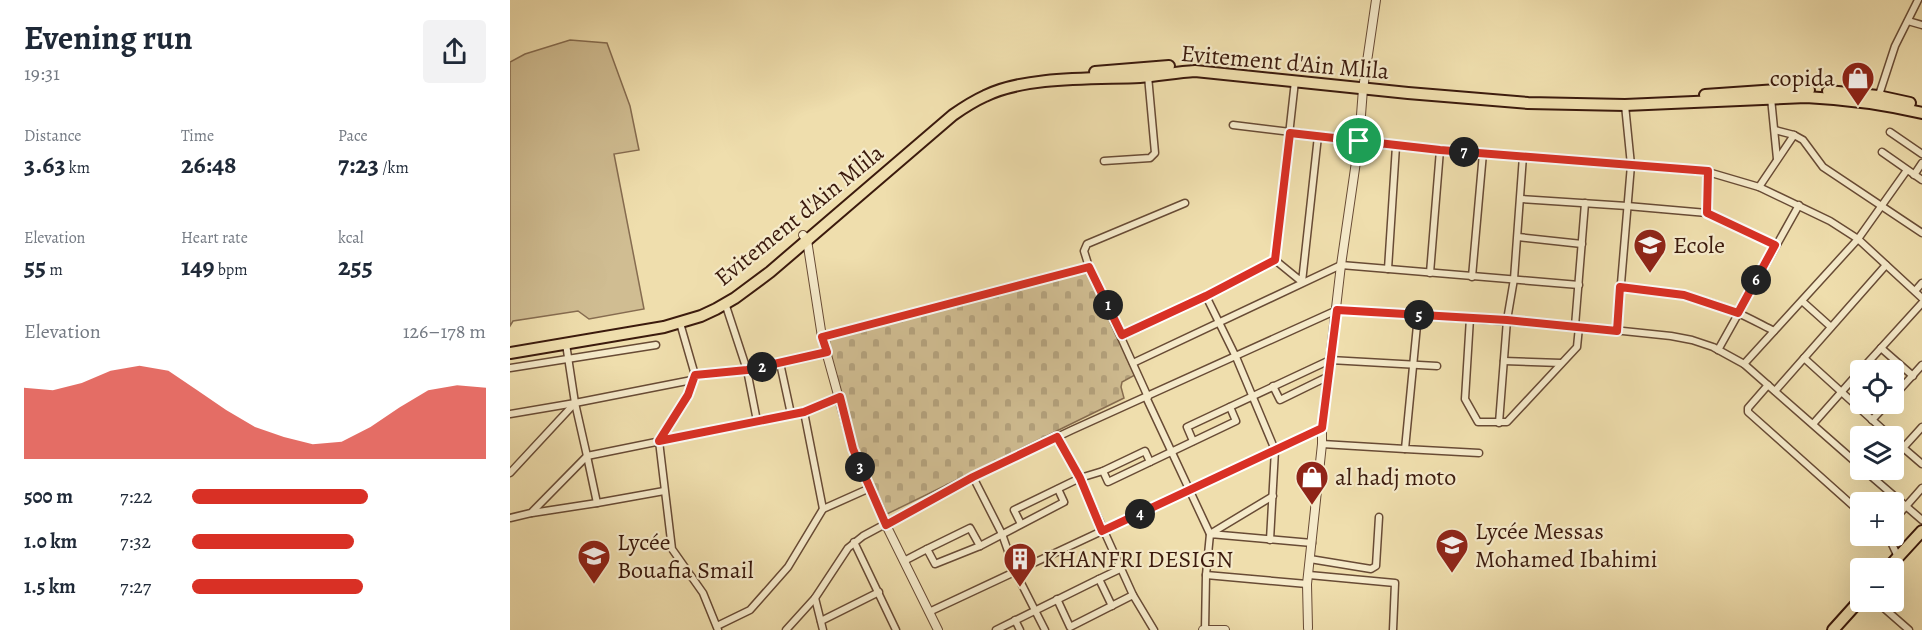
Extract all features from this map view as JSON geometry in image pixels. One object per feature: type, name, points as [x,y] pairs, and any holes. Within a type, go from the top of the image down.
[{"type":"main road","name":"Evitement d'Ain Mlila","points":[[510,353],[680,323],[701,316],[754,285],[953,106],[999,83],[1046,75],[1193,65],[1238,67],[1364,86],[1528,103],[1625,105],[1772,98],[1832,98],[1877,100],[1922,113]]},
{"type":"main road","name":"Evitement d'Ain Mlila","points":[[510,346],[670,319],[691,312],[729,293],[805,237],[953,115],[986,95],[1010,87],[1195,71],[1295,81],[1573,99],[1673,97],[1794,89],[1827,91],[1922,106]]},
{"type":"main road","points":[[1898,557],[1922,531]]},
{"type":"main road","points":[[1833,630],[1850,611]]},
{"type":"street","points":[[1307,629],[1307,584],[1322,428],[1376,0]]},
{"type":"street","points":[[1877,100],[1895,46],[1918,0]]},
{"type":"street","points":[[1908,21],[1922,25]]},
{"type":"street","points":[[1104,161],[1150,158],[1155,153],[1148,76]]},
{"type":"street","points":[[1275,260],[1295,81]]},
{"type":"street","points":[[1772,98],[1777,159]]},
{"type":"street","points":[[1617,331],[1631,165],[1625,105]]},
{"type":"street","points":[[1233,125],[1396,146],[1708,171],[1759,187],[1799,204],[1830,221],[1858,239],[1922,298]]},
{"type":"street","points":[[1774,130],[1803,140],[1823,167],[1922,233]]},
{"type":"street","points":[[1890,132],[1922,154]]},
{"type":"street","points":[[1759,187],[1794,135]]},
{"type":"street","points":[[1302,282],[1318,136]]},
{"type":"street","points":[[1388,269],[1396,146]]},
{"type":"street","points":[[1430,273],[1440,150]]},
{"type":"street","points":[[1882,152],[1922,180]]},
{"type":"street","points":[[1472,277],[1483,153]]},
{"type":"street","points":[[1499,423],[1507,320],[1518,237],[1523,156]]},
{"type":"street","points":[[1914,175],[1922,163]]},
{"type":"street","points":[[1744,364],[1858,239],[1908,170]]},
{"type":"street","points":[[1707,213],[1708,171]]},
{"type":"street","points":[[1521,199],[1707,213],[1775,245]]},
{"type":"street","points":[[1185,203],[1087,244],[1084,251],[1171,452],[1210,534],[1204,630],[1225,630]]},
{"type":"street","points":[[1470,318],[1465,399],[1478,422],[1508,422],[1577,346],[1585,203]]},
{"type":"street","points":[[1718,350],[1799,204]]},
{"type":"street","points":[[805,237],[822,337],[853,449],[886,525],[938,630]]},
{"type":"street","points":[[1518,237],[1582,244]]},
{"type":"street","points":[[1275,260],[1302,282]]},
{"type":"street","points":[[1122,335],[1206,296],[1275,260]]},
{"type":"street","points":[[1133,363],[1341,265],[1579,285]]},
{"type":"street","points":[[1775,391],[1886,265]]},
{"type":"street","points":[[822,337],[1089,267]]},
{"type":"street","points":[[1915,291],[1922,283]]},
{"type":"street","points":[[1620,287],[1684,295],[1738,313],[1774,331]]},
{"type":"street","points":[[1206,296],[1236,357],[1275,450],[1270,540]]},
{"type":"street","points":[[1802,301],[1832,327]]},
{"type":"street","points":[[725,303],[747,370],[757,421]]},
{"type":"street","points":[[1870,360],[1922,303]]},
{"type":"street","points":[[786,630],[815,598],[842,556],[854,542],[863,536],[973,477],[1337,310],[1507,320],[1692,340],[1718,350],[1744,364],[1850,457]]},
{"type":"street","points":[[1406,449],[1418,315]]},
{"type":"street","points":[[680,323],[694,378],[688,395],[659,441],[664,491],[672,549],[703,593],[718,628],[750,610],[788,567],[823,509],[870,488]]},
{"type":"street","points":[[566,344],[575,403],[597,503]]},
{"type":"street","points":[[510,368],[656,345]]},
{"type":"street","points":[[1881,348],[1913,375]]},
{"type":"street","points":[[510,414],[694,378],[747,370],[827,352]]},
{"type":"street","points":[[1804,358],[1879,426]]},
{"type":"street","points":[[1193,441],[1187,428],[1330,360],[1437,366]]},
{"type":"street","points":[[1504,361],[1562,363]]},
{"type":"street","points":[[780,363],[791,414]]},
{"type":"street","points":[[1904,385],[1922,365]]},
{"type":"street","points":[[1273,386],[1280,400],[1328,377]]},
{"type":"street","points":[[1813,424],[1850,382]]},
{"type":"street","points":[[1768,385],[1748,408],[1748,412],[1850,503]]},
{"type":"street","points":[[531,513],[587,456],[804,412],[840,397]]},
{"type":"street","points":[[510,473],[575,403]]},
{"type":"street","points":[[1103,471],[1108,482],[1236,421],[1230,407]]},
{"type":"street","points":[[804,412],[823,509]]},
{"type":"street","points":[[1872,420],[1878,414]]},
{"type":"street","points":[[1922,427],[1904,448],[1922,464]]},
{"type":"street","points":[[928,612],[1322,428]]},
{"type":"street","points":[[1057,437],[1080,478],[1102,531],[1133,595],[1154,630]]},
{"type":"street","points":[[1322,444],[1479,453]]},
{"type":"street","points":[[1021,524],[1014,510],[1080,478],[1103,471],[1145,451],[1150,462]]},
{"type":"street","points":[[973,477],[1002,534],[1015,572],[1045,630]]},
{"type":"street","points":[[1876,480],[1922,520]]},
{"type":"street","points":[[1904,508],[1922,488]]},
{"type":"street","points":[[927,549],[935,564],[980,546],[1064,502],[1058,489]]},
{"type":"street","points":[[510,516],[664,491]]},
{"type":"street","points":[[1210,534],[1273,496]]},
{"type":"street","points":[[1310,559],[1371,569],[1376,566],[1379,517]]},
{"type":"street","points":[[904,561],[970,528],[980,546]]},
{"type":"street","points":[[1210,534],[1312,543]]},
{"type":"street","points":[[854,542],[895,630]]},
{"type":"street","points":[[1893,546],[1898,557]]},
{"type":"street","points":[[996,630],[1120,569]]},
{"type":"street","points":[[1206,574],[1307,584]]},
{"type":"street","points":[[1309,575],[1395,583],[1393,630]]},
{"type":"street","points":[[1099,579],[1112,606]]},
{"type":"street","points":[[821,621],[879,592]]},
{"type":"street","points":[[1057,599],[1070,627],[1133,595]]},
{"type":"street","points":[[815,598],[823,630]]},
{"type":"street","points":[[1888,612],[1909,630]]},
{"type":"street","points":[[1015,620],[1020,630]]},
{"type":"green space","points":[[570,40],[607,43],[630,106],[639,150],[614,154],[644,309],[589,319],[578,311],[513,321],[510,326],[510,62],[525,54]]},
{"type":"green space","points":[[1088,271],[1135,375],[1122,382],[1124,398],[887,514],[854,441],[826,338]]},
{"type":"place","name":"copida","points":[[1858,107]]},
{"type":"place","name":"Ecole","points":[[1650,274]]},
{"type":"place","name":"al hadj moto","points":[[1312,506]]},
{"type":"place","name":"Lycée Messas Mohamed Ibahimi","points":[[1452,574]]},
{"type":"place","name":"Lycée Bouafia Smail","points":[[594,585]]},
{"type":"place","name":"KHANFRI DESIGN","points":[[1020,588]]},
{"type":"route","points":[[1290,133],[1359,141],[1440,150],[1708,171],[1707,213],[1775,245],[1738,313],[1701,299],[1666,291],[1620,287],[1617,331],[1507,320],[1337,310],[1322,428],[1102,531],[1080,478],[1057,437],[973,477],[886,525],[853,449],[840,397],[804,412],[659,441],[688,395],[695,375],[747,370],[827,352],[822,337],[1089,267],[1122,335],[1206,296],[1275,260],[1290,133]]}]
